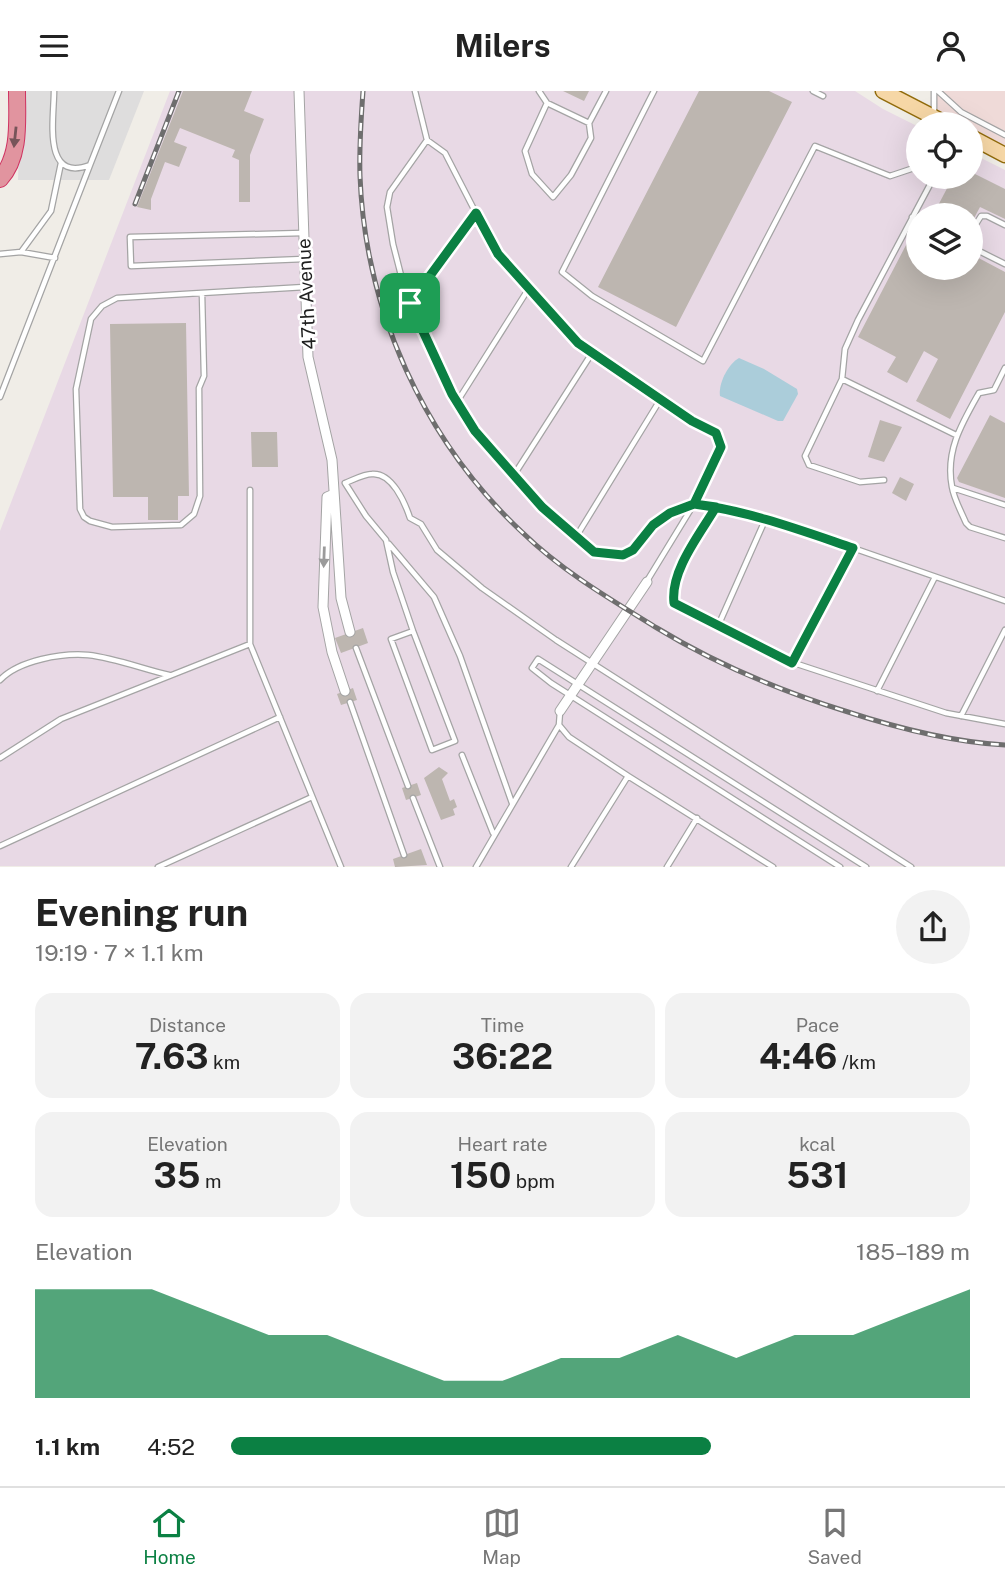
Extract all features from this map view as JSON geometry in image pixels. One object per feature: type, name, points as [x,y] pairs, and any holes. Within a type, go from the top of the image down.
[{"type":"highway","points":[[0,179],[12,160],[16,137],[17,91]]},
{"type":"main road","points":[[883,91],[920,112]]},
{"type":"main road","points":[[983,143],[1005,155]]},
{"type":"street","name":"47th Avenue","points":[[299,91],[307,347],[330,448],[341,598],[350,632]]},
{"type":"street","points":[[305,394],[314,383]]},
{"type":"street","name":"47th Avenue","points":[[334,489],[327,497],[326,505],[323,607],[332,652],[345,691]]},
{"type":"street","points":[[560,711],[647,582]]},
{"type":"lane","points":[[21,252],[51,211],[61,163],[54,149],[54,91]]},
{"type":"lane","points":[[0,397],[119,91]]},
{"type":"lane","points":[[415,91],[427,140],[445,153],[498,254],[578,343],[692,421],[716,433],[721,447],[694,504],[647,582]]},
{"type":"lane","points":[[539,91],[547,103],[589,123]]},
{"type":"lane","points":[[547,103],[525,151],[532,174],[553,197],[571,175],[591,138],[589,123],[606,91]]},
{"type":"lane","points":[[654,91],[562,272],[592,296],[703,361],[815,146],[890,176],[906,171]]},
{"type":"lane","points":[[813,91],[823,96]]},
{"type":"lane","points":[[936,91],[937,112]]},
{"type":"lane","points":[[936,91],[961,112],[1005,135]]},
{"type":"lane","points":[[427,140],[390,192],[387,208],[393,244],[410,303],[457,403],[475,431],[542,507],[594,552],[623,555],[633,550],[653,525],[670,513],[694,504],[766,518],[1005,601]]},
{"type":"lane","points":[[61,163],[76,168],[90,165]]},
{"type":"lane","points":[[410,303],[476,213]]},
{"type":"lane","points":[[983,216],[1005,225]]},
{"type":"lane","points":[[884,480],[860,482],[809,465],[805,456],[842,379],[845,349],[906,229]]},
{"type":"lane","points":[[303,233],[130,236],[131,266],[304,259]]},
{"type":"lane","points":[[0,254],[21,252],[55,258]]},
{"type":"lane","points":[[983,253],[1005,264]]},
{"type":"lane","points":[[202,294],[204,376],[199,388],[200,496],[194,514],[181,525],[112,527],[90,521],[80,509],[76,389],[92,319],[102,306],[117,298],[304,286]]},
{"type":"lane","points":[[457,403],[528,288]]},
{"type":"lane","points":[[514,475],[592,353]]},
{"type":"lane","points":[[1005,368],[994,390],[979,393],[956,435],[950,460],[952,488],[966,523],[970,527],[1005,538]]},
{"type":"lane","points":[[842,379],[956,435]]},
{"type":"lane","points":[[576,537],[660,400]]},
{"type":"lane","points":[[334,489],[373,473],[384,477],[403,498],[410,518],[421,524],[437,550],[482,588],[592,663],[911,866]]},
{"type":"lane","points":[[345,483],[366,516],[434,597],[460,656],[512,803]]},
{"type":"lane","points":[[952,488],[1005,505]]},
{"type":"lane","points":[[250,491],[250,644],[341,866]]},
{"type":"lane","points":[[716,507],[677,573],[673,586],[674,603],[792,663],[961,716],[1005,724]]},
{"type":"lane","points":[[718,626],[766,518]]},
{"type":"lane","points":[[386,540],[393,572],[413,631],[455,741],[432,750],[391,639],[413,631]]},
{"type":"lane","points":[[792,663],[853,548]]},
{"type":"lane","points":[[877,691],[934,577]]},
{"type":"lane","points":[[961,716],[1005,630]]},
{"type":"lane","points":[[0,758],[61,719],[250,644]]},
{"type":"lane","points":[[356,647],[408,786]]},
{"type":"lane","points":[[0,680],[8,671],[42,659],[88,655],[171,675]]},
{"type":"lane","points":[[839,866],[571,696],[532,668],[538,659],[866,866]]},
{"type":"lane","points":[[350,702],[404,855]]},
{"type":"lane","points":[[476,866],[559,726],[560,711]]},
{"type":"lane","points":[[0,846],[280,717]]},
{"type":"lane","points":[[559,726],[569,737],[697,818],[762,864],[773,866]]},
{"type":"lane","points":[[462,755],[494,833]]},
{"type":"lane","points":[[571,866],[628,776]]},
{"type":"lane","points":[[158,866],[312,796]]},
{"type":"lane","points":[[413,798],[440,866]]},
{"type":"lane","points":[[667,866],[697,818]]},
{"type":"shaded area","points":[[21,91],[144,91],[109,180],[18,180]]},
{"type":"shaded area","points":[[170,91],[855,91],[906,120],[906,189],[983,189],[983,159],[1005,170],[1005,866],[0,866],[0,531]]},
{"type":"shaded area","points":[[934,91],[1005,91],[1005,155],[983,143],[983,112],[934,112]]},
{"type":"water","points":[[739,358],[797,389],[798,394],[783,421],[720,396],[725,375]]},
{"type":"building","points":[[183,91],[252,91],[244,111],[264,119],[250,155],[250,202],[239,202],[239,160],[232,157],[235,150],[180,128],[174,142],[187,147],[179,167],[165,162],[151,199],[151,210],[137,207]]},
{"type":"building","points":[[563,91],[589,91],[584,101]]},
{"type":"building","points":[[699,91],[769,91],[792,102],[676,327],[598,287]]},
{"type":"building","points":[[983,178],[1005,189],[1005,219],[983,208],[983,203],[939,203],[947,189],[983,189]]},
{"type":"building","points":[[906,245],[906,280],[983,280],[983,260],[1005,272],[1005,312],[950,419],[916,401],[938,359],[924,351],[907,383],[887,372],[896,357],[858,337]]},
{"type":"building","points":[[186,323],[189,496],[178,496],[178,520],[148,520],[148,497],[113,497],[110,324]]},
{"type":"building","points":[[990,415],[1005,423],[1005,498],[959,482],[957,478]]},
{"type":"building","points":[[880,420],[902,427],[884,462],[868,457]]},
{"type":"building","points":[[251,432],[277,432],[278,467],[252,467]]},
{"type":"building","points":[[900,477],[914,484],[906,501],[892,493]]},
{"type":"building","points":[[363,628],[368,643],[341,653],[335,638]]},
{"type":"building","points":[[353,688],[357,700],[341,705],[337,694]]},
{"type":"building","points":[[439,767],[448,773],[442,779],[450,801],[454,799],[457,807],[453,809],[455,815],[441,820],[424,778]]},
{"type":"building","points":[[417,783],[421,795],[406,800],[402,788]]},
{"type":"building","points":[[421,849],[427,865],[395,867],[393,859]]},
{"type":"railway","points":[[135,204],[179,91]]},
{"type":"railway","points":[[363,91],[360,176],[364,226],[388,324],[406,370],[429,415],[456,457],[488,497],[523,533],[570,572],[622,606],[679,641],[748,675],[820,703],[884,723],[944,737],[1005,745]]},
{"type":"route","points":[[410,303],[452,394],[475,431],[542,507],[594,552],[623,555],[633,550],[653,525],[670,513],[694,504],[716,507],[677,573],[673,586],[674,603],[792,663],[853,548],[761,516],[716,507],[694,504],[721,447],[716,433],[692,421],[578,343],[498,254],[476,213],[410,303]]}]
